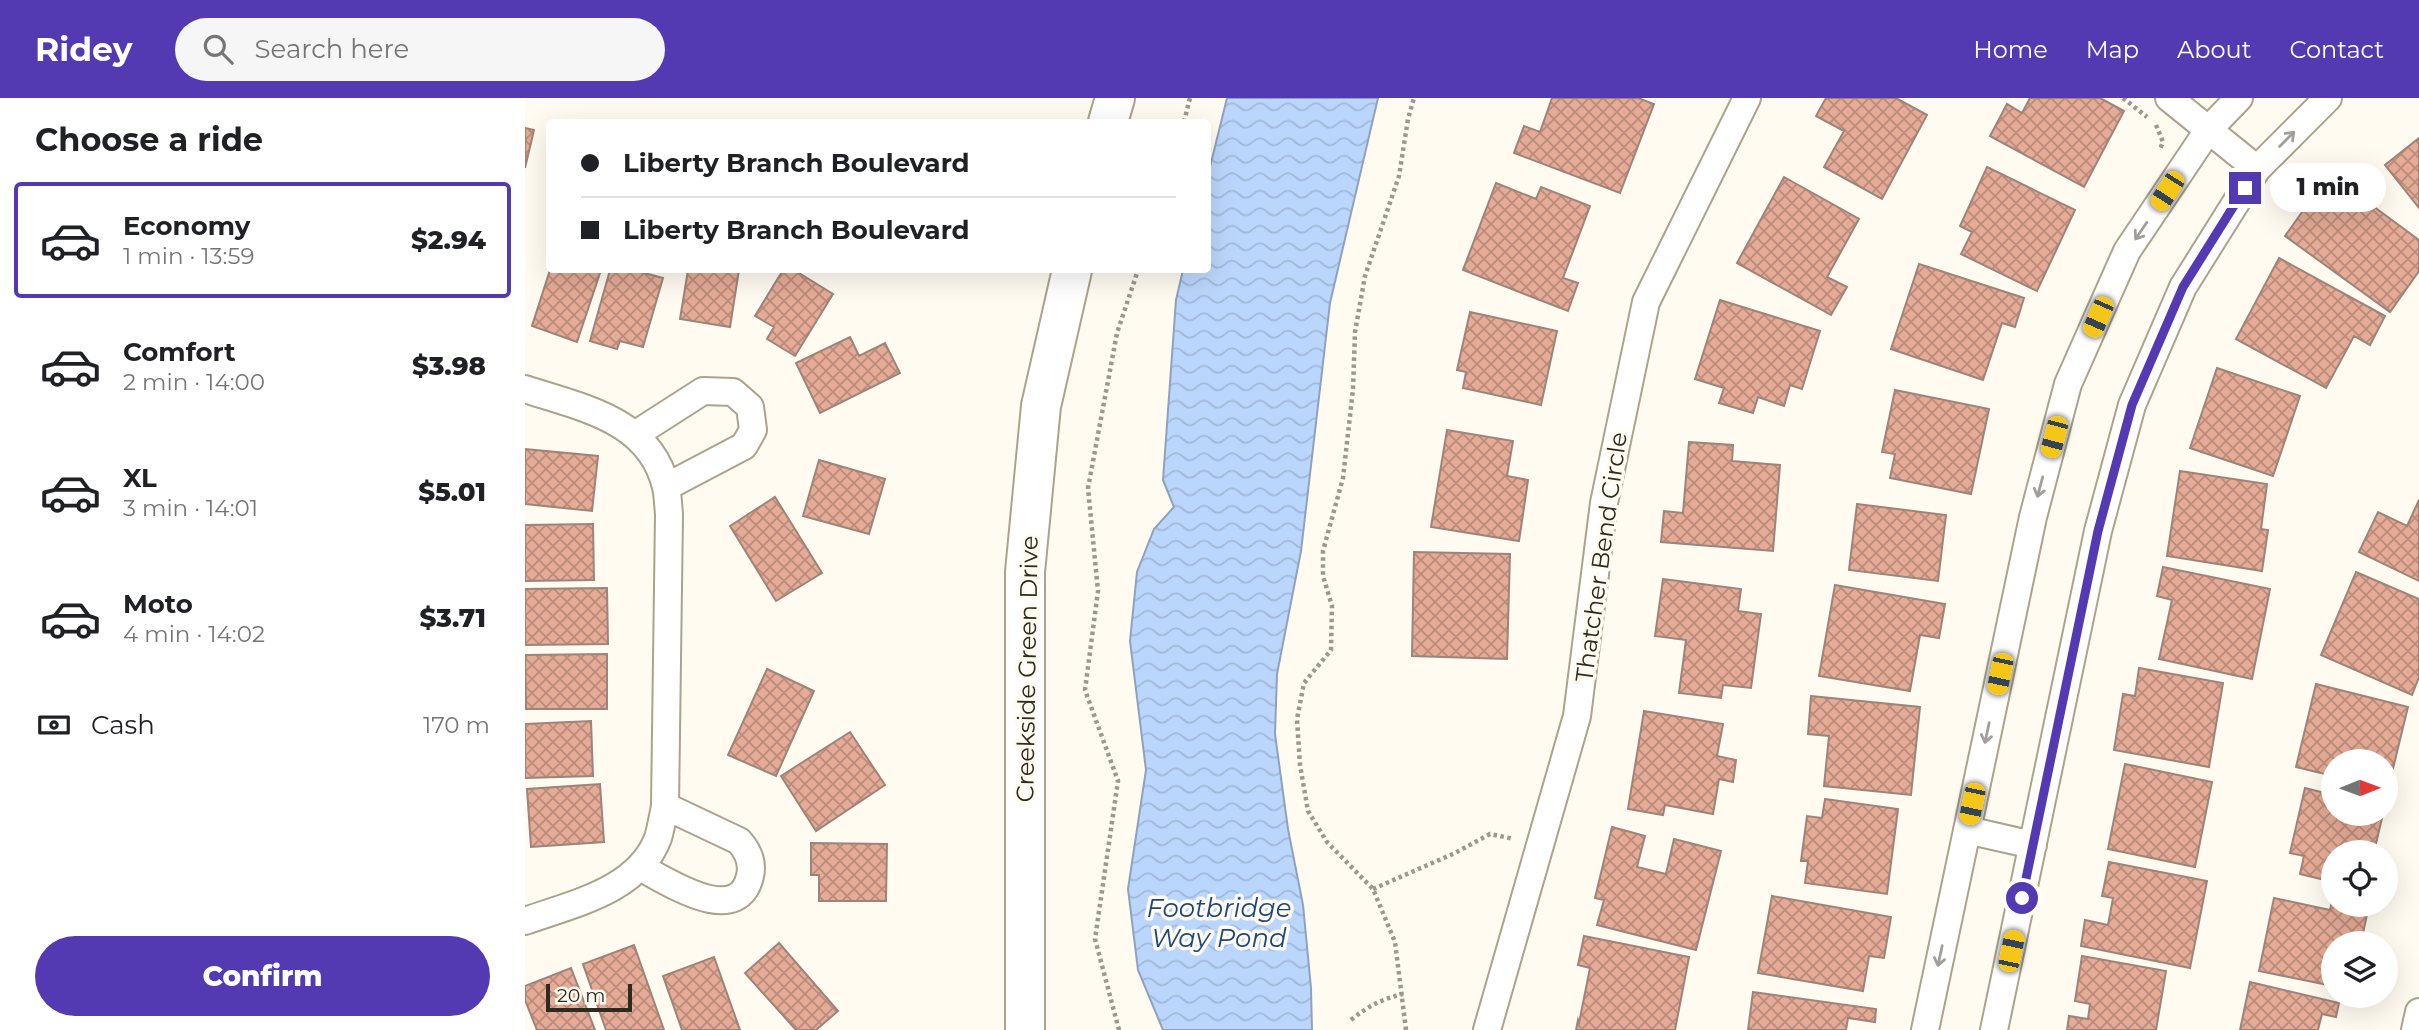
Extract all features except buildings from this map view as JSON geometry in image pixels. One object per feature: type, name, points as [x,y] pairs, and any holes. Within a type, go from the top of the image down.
[{"type":"main road","points":[[1109,119],[1115,98]]},
{"type":"main road","name":"Creekside Green Drive","points":[[1025,1030],[1025,572],[1041,407],[1071,273]]},
{"type":"street","name":"Thatcher Bend Circle","points":[[1487,1030],[1577,716],[1604,503],[1646,302],[1747,98]]},
{"type":"street","points":[[2169,98],[2257,169]]},
{"type":"street","points":[[1925,1030],[2032,517],[2068,384],[2127,251],[2209,129],[2239,98]]},
{"type":"street","points":[[1994,1030],[2098,531],[2132,405],[2183,287],[2257,169],[2328,98]]},
{"type":"street","points":[[525,389],[609,417],[636,434],[655,457],[666,486],[669,514],[665,806],[657,839],[640,867],[619,883],[594,896],[525,921]]},
{"type":"street","points":[[636,434],[703,391],[733,392],[750,407],[753,430],[744,446],[666,486]]},
{"type":"street","points":[[640,867],[705,899],[719,902],[731,900],[741,894],[749,882],[752,869],[745,848],[739,841],[665,806]]},
{"type":"street","points":[[1967,830],[2032,845]]},
{"type":"street","points":[[2415,1030],[2419,1012]]},
{"type":"path","points":[[1185,119],[1190,98]]},
{"type":"path","points":[[1406,1030],[1395,942],[1373,889],[1327,842],[1308,811],[1300,765],[1297,719],[1304,683],[1331,650],[1332,607],[1323,576],[1323,551],[1343,478],[1353,389],[1355,332],[1365,276],[1399,176],[1414,98]]},
{"type":"path","points":[[2123,98],[2158,127],[2163,142],[2158,155]]},
{"type":"path","points":[[1119,1030],[1095,939],[1118,781],[1085,690],[1098,592],[1088,488],[1117,332],[1137,273]]},
{"type":"path","points":[[1373,889],[1455,853],[1490,834],[1541,845]]},
{"type":"path","points":[[1351,1020],[1366,1007],[1382,999],[1403,994]]},
{"type":"water","name":"Footbridge Way Pond","points":[[1227,98],[1378,98],[1330,303],[1301,551],[1277,674],[1275,734],[1288,829],[1303,905],[1312,1030],[1163,1030],[1138,970],[1128,889],[1146,770],[1130,641],[1137,572],[1154,529],[1174,507],[1163,480],[1176,300],[1182,273],[1211,273],[1211,163]]},
{"type":"route","points":[[2022,898],[2098,531],[2132,405],[2183,287],[2245,188]]}]
